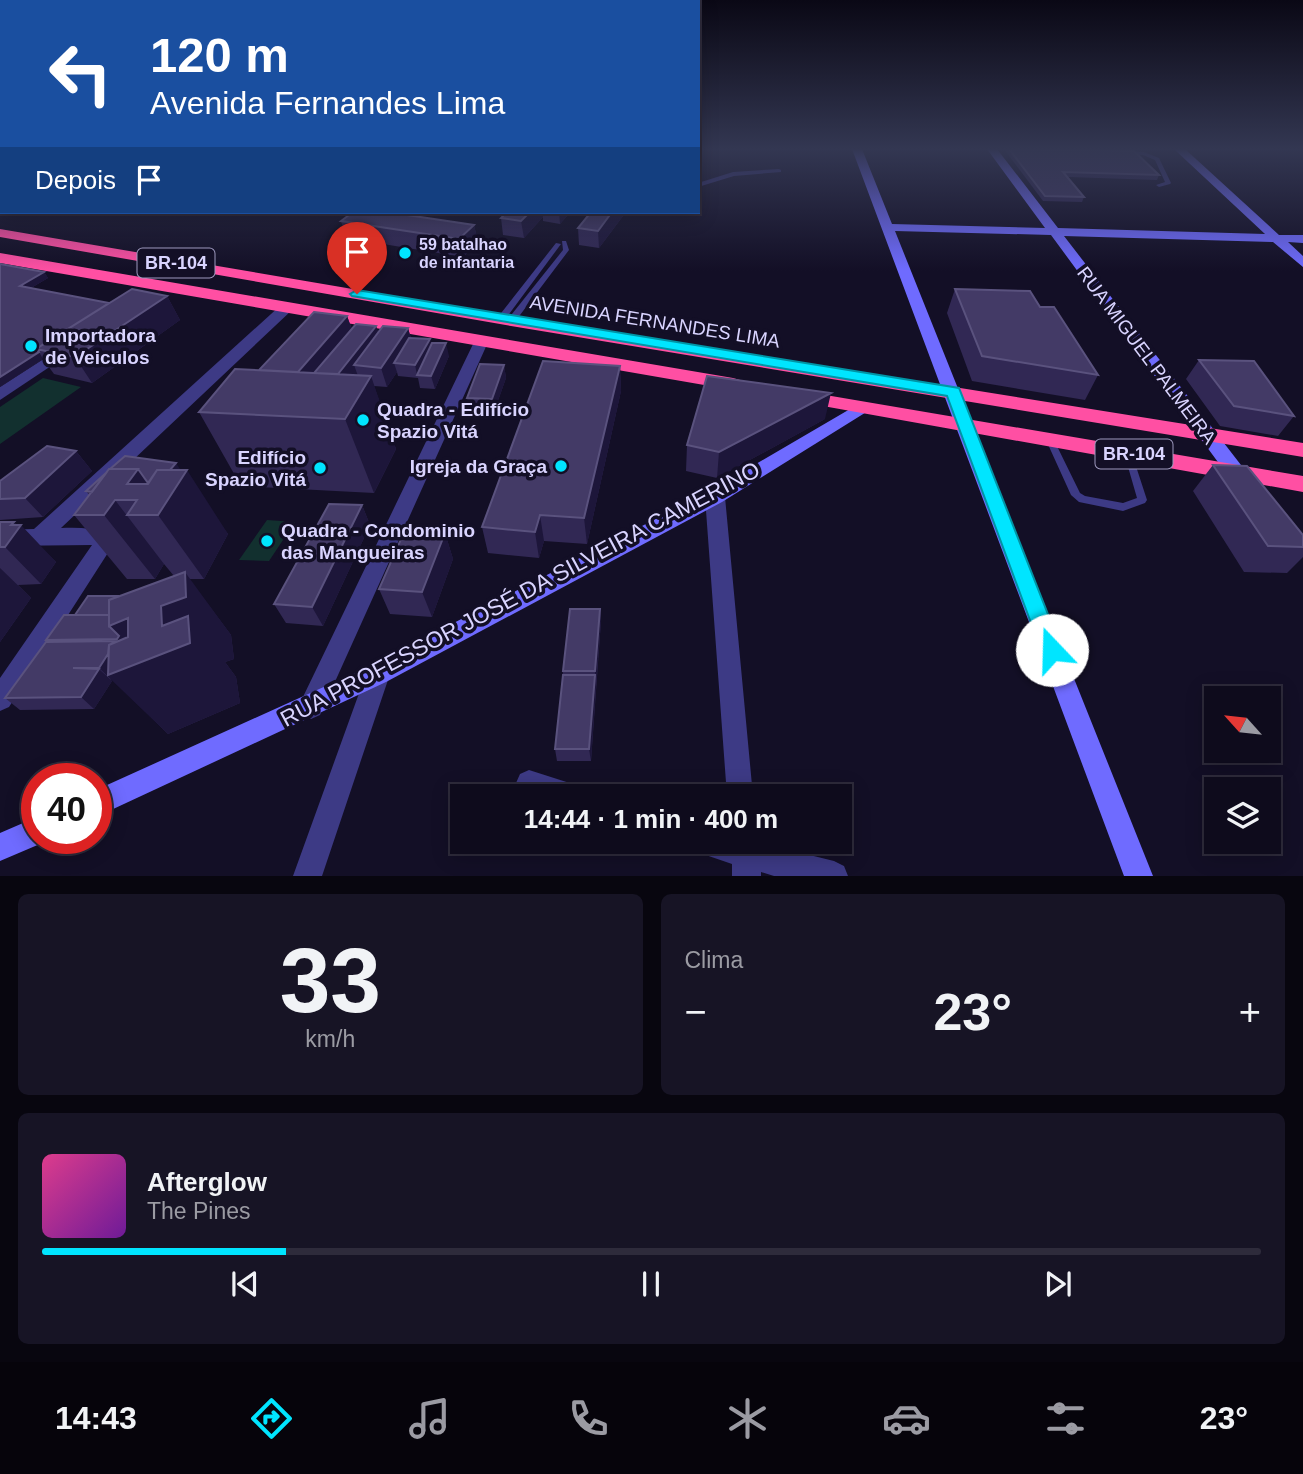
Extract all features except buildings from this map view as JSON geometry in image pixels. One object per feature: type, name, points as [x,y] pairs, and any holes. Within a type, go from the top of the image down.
[{"type":"highway","name":"AVENIDA FERNANDES LIMA","points":[[0,233],[506,320],[1303,450]]},
{"type":"highway","name":"BR-104","points":[[0,258],[752,388]]},
{"type":"highway","points":[[452,335],[478,330],[506,320],[516,335],[533,349]]},
{"type":"highway","name":"BR-104","points":[[779,393],[1303,484]]},
{"type":"street","points":[[873,190],[1139,876]]},
{"type":"street","name":"RUA MIGUEL PALMEIRA","points":[[1022,190],[1253,494]]},
{"type":"street","points":[[1223,190],[1303,263]]},
{"type":"street","points":[[888,227],[1303,239]]},
{"type":"street","points":[[137,302],[160,287]]},
{"type":"street","points":[[37,538],[288,307]]},
{"type":"street","points":[[311,707],[482,340]]},
{"type":"street","points":[[0,395],[80,341]]},
{"type":"street","name":"RUA PROFESSOR JOSÉ DA SILVEIRA CAMERINO","points":[[112,797],[379,674],[715,497],[862,407]]},
{"type":"street","points":[[715,497],[739,784]]},
{"type":"street","points":[[0,538],[84,535],[103,539],[98,556],[0,699]]},
{"type":"street","points":[[307,876],[379,674]]},
{"type":"street","points":[[0,848],[21,838]]},
{"type":"street","points":[[745,857],[834,876]]},
{"type":"lane","points":[[506,320],[566,250],[561,243]]},
{"type":"lane","points":[[1050,440],[1076,495],[1082,499],[1123,507],[1142,500],[1128,453]]},
{"type":"green space","points":[[43,378],[81,387],[0,444],[0,407]]},
{"type":"green space","name":"Quadra - Condominio das Mangueiras","points":[[267,520],[295,522],[269,561],[239,560]]},
{"type":"place","name":"59 batalhao de infantaria","points":[[405,253]]},
{"type":"place","name":"Importadora de Veiculos","points":[[31,346]]},
{"type":"place","name":"Quadra - Edifício Spazio Vitá","points":[[363,420]]},
{"type":"place","name":"Igreja da Graça","points":[[561,466]]},
{"type":"place","name":"Edifício Spazio Vitá","points":[[320,468]]},
{"type":"place","name":"Quadra - Condominio das Mangueiras","points":[[267,541]]},
{"type":"route","points":[[357,294],[953,392],[1052,650]]}]
